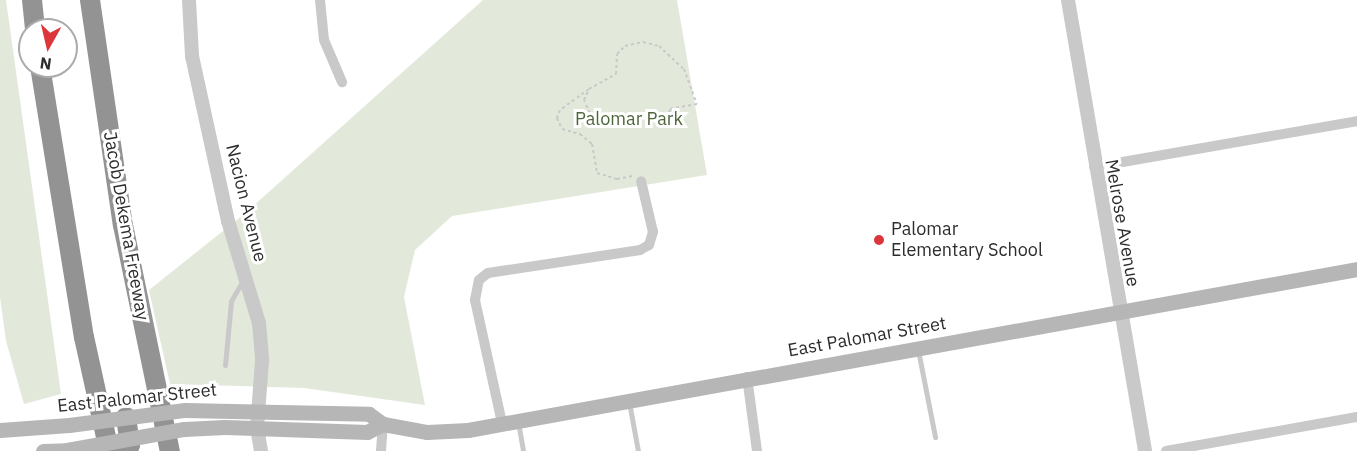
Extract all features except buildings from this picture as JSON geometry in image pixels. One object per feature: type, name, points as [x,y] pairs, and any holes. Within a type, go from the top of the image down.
[{"type":"highway","points":[[32,0],[33,18]]},
{"type":"highway","name":"Jacob Dekema Freeway","points":[[90,0],[123,225],[170,451]]},
{"type":"highway","points":[[42,78],[84,337],[109,451]]},
{"type":"highway","points":[[126,417],[130,446]]},
{"type":"main road","name":"East Palomar Street","points":[[0,430],[69,425],[185,410],[258,410],[369,414],[383,424],[427,432],[510,422],[747,377],[1357,269]]},
{"type":"main road","name":"East Palomar Street","points":[[43,451],[130,446],[184,429],[257,428],[367,432],[383,424]]},
{"type":"street","name":"Nacion Avenue","points":[[189,0],[192,56],[228,221],[246,277],[262,346],[257,428],[261,451]]},
{"type":"street","points":[[320,0],[324,40],[342,81]]},
{"type":"street","name":"Melrose Avenue","points":[[1068,0],[1118,310],[1145,451]]},
{"type":"street","points":[[1094,167],[1357,121]]},
{"type":"street","points":[[510,422],[475,300],[479,280],[488,273],[640,250],[649,245],[653,232],[642,179]]},
{"type":"street","points":[[747,377],[757,451]]},
{"type":"street","points":[[1166,451],[1357,417]]},
{"type":"street","points":[[381,451],[383,424]]},
{"type":"lane","points":[[225,364],[231,301],[246,277]]},
{"type":"lane","points":[[918,348],[935,437]]},
{"type":"lane","points":[[628,401],[638,451]]},
{"type":"lane","points":[[510,422],[523,451]]},
{"type":"path","points":[[642,179],[617,179],[597,173],[592,144],[556,124],[560,110],[616,74],[617,54],[625,46],[643,42],[659,46],[684,69],[697,104],[670,109],[668,121]]},
{"type":"path","points":[[589,90],[584,100],[595,124]]},
{"type":"green space","points":[[0,0],[6,0],[61,394],[24,404],[6,341],[0,297]]},
{"type":"green space","name":"Palomar Park","points":[[483,0],[677,0],[707,175],[452,216],[415,250],[404,297],[425,405],[304,388],[170,384],[149,290],[243,215]]},
{"type":"place","name":"Palomar Elementary School","points":[[879,240]]}]
